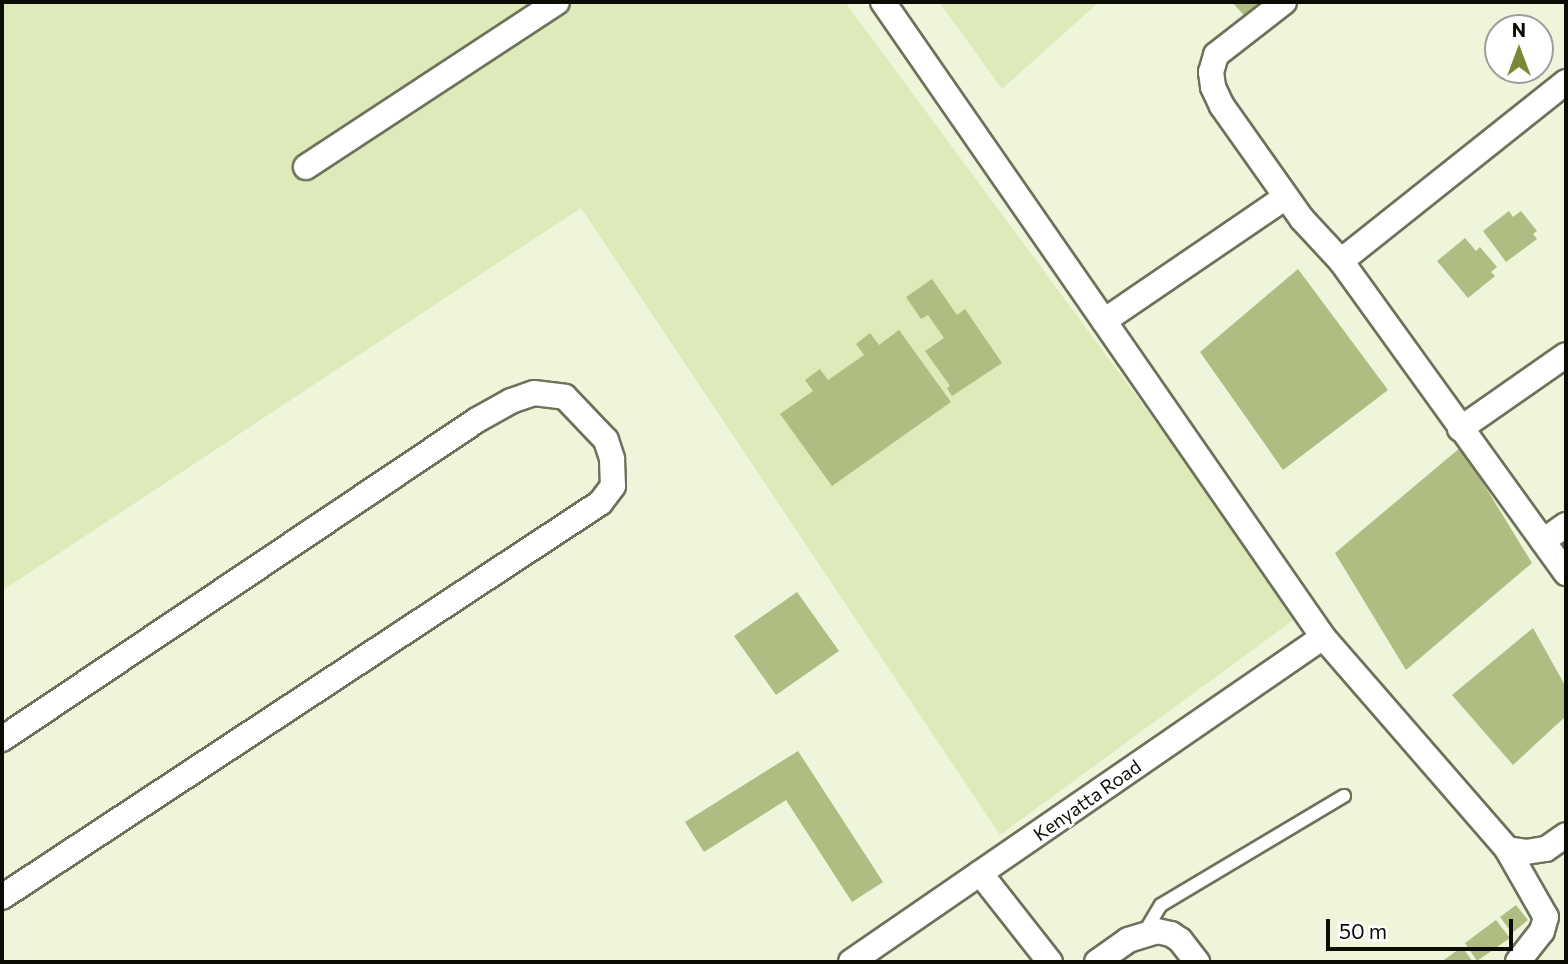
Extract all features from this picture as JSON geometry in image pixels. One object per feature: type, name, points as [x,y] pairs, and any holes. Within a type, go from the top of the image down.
[{"type":"street","points":[[306,167],[557,2]]},
{"type":"street","points":[[883,2],[1323,637],[1507,849],[1546,917],[1542,931],[1518,962]]},
{"type":"street","points":[[1284,2],[1216,55],[1211,72],[1213,87],[1222,106],[1286,197],[1341,261],[1566,573]]},
{"type":"street","points":[[1341,261],[1566,82]]},
{"type":"street","points":[[1104,321],[1286,197]]},
{"type":"street","points":[[1460,429],[1566,355]]},
{"type":"street","points":[[2,739],[477,420],[511,401],[534,393],[565,397],[606,440],[612,459],[613,486],[600,503],[2,897]]},
{"type":"street","points":[[1543,541],[1566,525]]},
{"type":"street","name":"Kenyatta Road","points":[[851,962],[1323,637]]},
{"type":"street","points":[[1507,849],[1526,852],[1546,849],[1566,835]]},
{"type":"street","points":[[980,873],[1050,962]]},
{"type":"street","points":[[1097,962],[1128,940],[1157,931],[1171,934],[1197,962]]},
{"type":"lane","points":[[1144,934],[1161,905],[1344,796]]},
{"type":"green space","points":[[2,2],[845,2],[1299,616],[1000,835],[581,208],[2,591]]},
{"type":"green space","points":[[939,2],[1099,2],[1002,89]]},
{"type":"building","points":[[1232,2],[1275,2],[1250,22]]},
{"type":"building","points":[[1509,211],[1513,217],[1521,211],[1537,231],[1533,234],[1537,239],[1506,262],[1483,231]]},
{"type":"building","points":[[1465,238],[1476,251],[1480,247],[1497,267],[1491,272],[1495,276],[1468,298],[1437,261]]},
{"type":"building","points":[[1298,269],[1388,390],[1283,470],[1200,352]]},
{"type":"building","points":[[932,279],[957,315],[965,309],[1002,363],[952,396],[947,388],[950,386],[925,351],[944,338],[928,315],[921,319],[906,297]]},
{"type":"building","points":[[899,330],[951,402],[832,486],[780,414],[813,391],[805,380],[820,369],[828,380],[864,355],[856,344],[870,333],[879,345]]},
{"type":"building","points":[[1461,447],[1532,563],[1406,670],[1335,553]]},
{"type":"building","points":[[797,592],[839,651],[776,695],[734,636]]},
{"type":"building","points":[[1533,628],[1566,687],[1566,716],[1513,765],[1452,695]]},
{"type":"building","points":[[798,751],[883,882],[852,902],[786,800],[704,852],[685,822]]},
{"type":"building","points":[[1516,905],[1528,920],[1512,933],[1500,917]]},
{"type":"building","points":[[1496,920],[1510,938],[1477,961],[1465,943]]},
{"type":"building","points":[[1462,947],[1473,962],[1441,962]]}]
